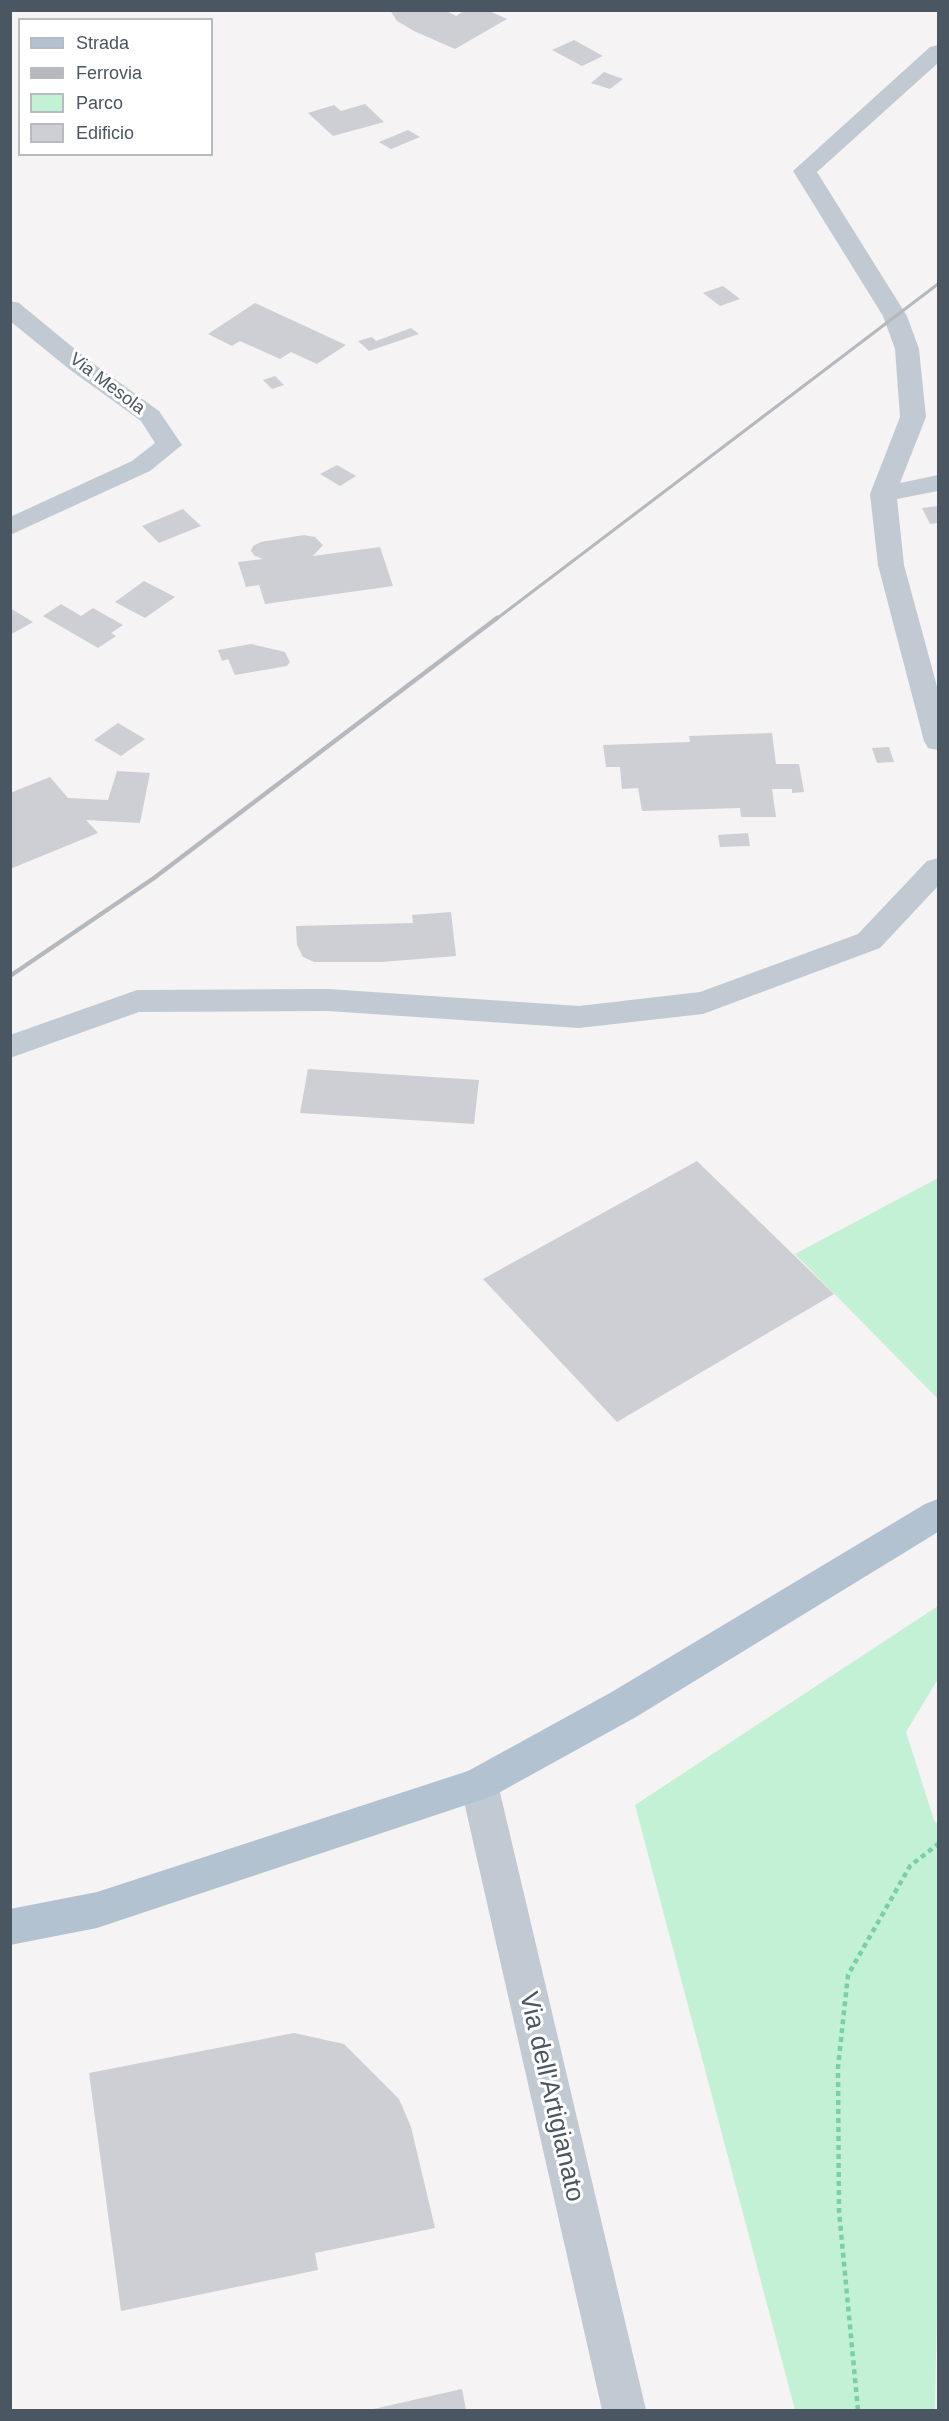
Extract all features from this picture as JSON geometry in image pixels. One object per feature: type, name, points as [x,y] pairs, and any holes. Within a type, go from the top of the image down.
[{"type":"main road","points":[[10,1927],[96,1910],[479,1784],[623,1705],[939,1514]]},
{"type":"street","points":[[939,52],[805,171],[895,316],[907,350],[913,417],[883,494],[891,565],[939,741]]},
{"type":"street","name":"Via Mesola","points":[[10,308],[78,364],[150,417],[169,445],[141,466],[10,527]]},
{"type":"street","points":[[883,494],[939,483]]},
{"type":"street","points":[[10,1047],[137,1001],[328,1000],[579,1017],[703,1003],[869,941],[939,868]]},
{"type":"street","name":"Via dell'Artigianato","points":[[479,1784],[624,2410]]},
{"type":"path","points":[[858,2410],[839,2211],[838,2067],[848,1975],[910,1866],[939,1844]]},
{"type":"green space","points":[[938,1178],[938,1399],[795,1254]]},
{"type":"green space","points":[[938,1606],[938,1679],[906,1732],[934,1820],[938,1825],[938,2252],[935,2410],[795,2410],[635,1805]]},
{"type":"building","points":[[390,10],[445,10],[456,16],[465,10],[487,10],[507,19],[455,49],[397,21]]},
{"type":"building","points":[[574,40],[603,56],[582,66],[552,50]]},
{"type":"building","points":[[604,72],[623,79],[610,89],[591,83]]},
{"type":"building","points":[[365,104],[384,122],[333,136],[308,113],[334,105],[341,111]]},
{"type":"building","points":[[408,130],[420,137],[391,149],[379,142]]},
{"type":"building","points":[[723,286],[740,299],[720,306],[703,293]]},
{"type":"building","points":[[255,303],[346,345],[317,364],[291,352],[280,359],[240,341],[232,346],[208,334]]},
{"type":"building","points":[[411,328],[419,334],[369,351],[358,341],[372,337],[376,341]]},
{"type":"building","points":[[275,376],[284,385],[272,389],[263,380]]},
{"type":"building","points":[[337,465],[356,476],[340,486],[320,474]]},
{"type":"building","points":[[938,506],[938,523],[930,524],[922,508]]},
{"type":"building","points":[[183,509],[201,526],[159,543],[142,526]]},
{"type":"building","points":[[304,535],[315,537],[323,545],[313,556],[380,547],[393,586],[265,604],[259,585],[246,587],[238,562],[263,559],[255,556],[251,551],[253,546],[261,542]]},
{"type":"building","points":[[144,581],[175,597],[145,618],[115,602]]},
{"type":"building","points":[[61,604],[81,616],[93,608],[123,625],[111,633],[116,636],[98,648],[43,616]]},
{"type":"building","points":[[10,608],[33,622],[10,635]]},
{"type":"building","points":[[251,644],[285,652],[290,662],[287,666],[235,675],[228,659],[222,661],[218,650]]},
{"type":"building","points":[[118,723],[145,739],[121,756],[94,740]]},
{"type":"building","points":[[772,733],[776,764],[799,764],[804,792],[792,793],[792,789],[772,789],[776,817],[741,817],[740,808],[642,811],[638,788],[622,789],[620,767],[606,767],[603,745],[690,742],[689,736]]},
{"type":"building","points":[[889,747],[894,762],[877,763],[872,748]]},
{"type":"building","points":[[117,771],[150,773],[140,823],[86,820],[98,833],[10,869],[10,793],[50,777],[68,798],[108,800]]},
{"type":"building","points":[[748,833],[750,846],[720,847],[718,835]]},
{"type":"building","points":[[451,912],[456,956],[381,962],[314,962],[303,957],[297,945],[296,926],[413,923],[412,915]]},
{"type":"building","points":[[308,1069],[479,1080],[474,1124],[300,1113]]},
{"type":"building","points":[[697,1161],[834,1294],[617,1422],[483,1279]]},
{"type":"building","points":[[294,2033],[344,2044],[399,2099],[411,2127],[435,2228],[315,2253],[318,2270],[121,2311],[89,2073]]},
{"type":"building","points":[[462,2389],[466,2410],[369,2410]]},
{"type":"railway","points":[[495,620],[938,284]]},
{"type":"railway","points":[[10,976],[154,878],[497,618]]}]
